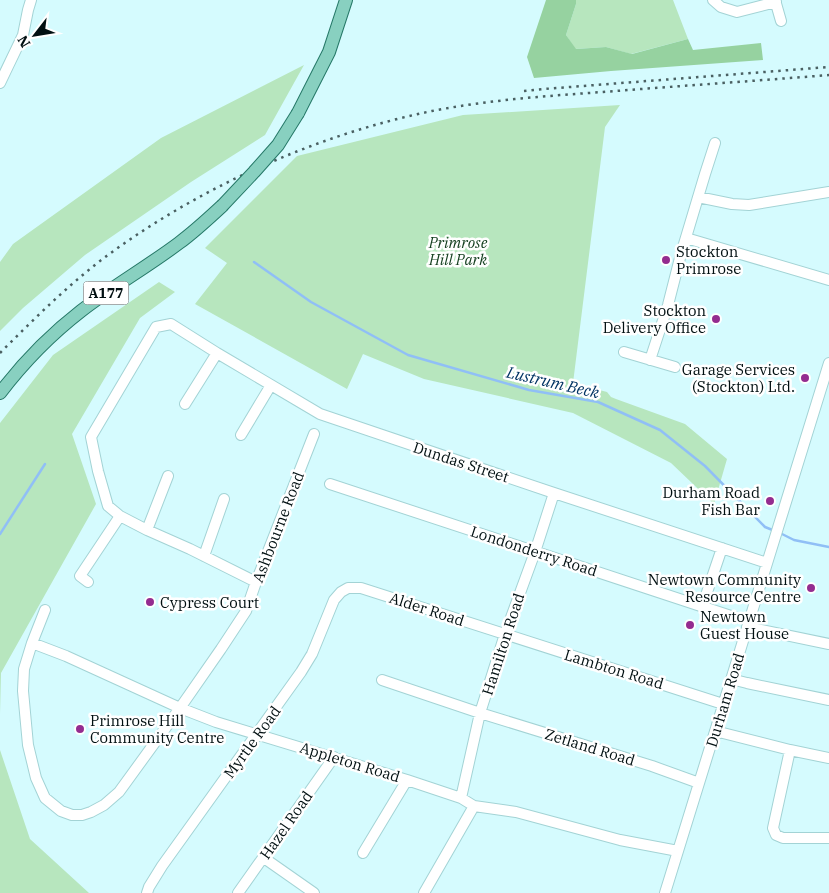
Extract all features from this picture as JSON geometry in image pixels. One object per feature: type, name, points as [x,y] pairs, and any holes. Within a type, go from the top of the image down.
[{"type":"main road","name":"A177","points":[[0,393],[42,345],[80,311],[179,243],[206,221],[278,145],[298,114],[329,52],[346,0]]},
{"type":"street","points":[[0,83],[4,62],[23,35],[31,0]]},
{"type":"street","points":[[713,0],[721,8],[737,12],[776,1],[781,22]]},
{"type":"street","points":[[650,360],[715,143]]},
{"type":"street","points":[[698,197],[732,204],[749,205],[829,192]]},
{"type":"street","points":[[686,238],[829,280]]},
{"type":"street","name":"Dundas Street","points":[[120,516],[108,506],[91,437],[156,327],[171,324],[320,414],[767,563]]},
{"type":"street","points":[[624,352],[675,368]]},
{"type":"street","points":[[185,404],[217,353]]},
{"type":"street","name":"Durham Road","points":[[665,893],[782,515],[826,380],[829,363]]},
{"type":"street","points":[[241,435],[271,385]]},
{"type":"street","name":"Ashbourne Road","points":[[45,610],[32,642],[24,669],[23,690],[28,745],[36,778],[45,798],[61,811],[82,814],[91,812],[104,805],[119,792],[222,649],[246,611],[314,434]]},
{"type":"street","points":[[310,445],[320,450]]},
{"type":"street","points":[[147,530],[168,476]]},
{"type":"street","name":"Londonderry Road","points":[[330,484],[737,618]]},
{"type":"street","name":"Hamilton Road","points":[[461,798],[480,713],[554,493]]},
{"type":"street","points":[[204,556],[224,499]]},
{"type":"street","points":[[88,582],[80,576],[120,516],[256,582]]},
{"type":"street","points":[[702,606],[722,548]]},
{"type":"street","name":"Alder Road","points":[[348,588],[361,588],[505,634]]},
{"type":"street","name":"Myrtle Road","points":[[147,893],[148,887],[162,866],[302,672],[312,654],[334,600],[341,592],[348,588]]},
{"type":"street","points":[[748,627],[829,644]]},
{"type":"street","name":"Lambton Road","points":[[505,634],[724,704]]},
{"type":"street","name":"Appleton Road","points":[[32,642],[180,708],[216,722],[407,780],[461,798],[474,806],[516,812],[620,840],[678,851]]},
{"type":"street","points":[[731,679],[829,700]]},
{"type":"street","name":"Zetland Road","points":[[382,680],[480,713],[652,766],[699,783]]},
{"type":"street","points":[[715,731],[829,758]]},
{"type":"street","points":[[790,750],[773,828],[776,835],[783,838],[829,838]]},
{"type":"street","name":"Hazel Road","points":[[238,893],[334,757]]},
{"type":"street","points":[[363,852],[407,780]]},
{"type":"street","points":[[424,893],[474,806]]},
{"type":"street","points":[[264,858],[314,893]]},
{"type":"green space","points":[[546,0],[576,0],[566,35],[576,49],[606,47],[632,54],[688,39],[693,50],[761,43],[763,60],[534,78],[527,57]]},
{"type":"green space","points":[[576,0],[673,0],[688,39],[631,54],[606,47],[575,49],[566,35]]},
{"type":"green space","points":[[304,65],[265,135],[191,182],[85,255],[23,308],[0,331],[0,262],[13,244],[161,138]]},
{"type":"green space","name":"Primrose Hill Park","points":[[620,105],[605,127],[573,383],[607,392],[611,397],[685,424],[727,459],[714,504],[671,463],[573,413],[424,379],[363,354],[347,389],[195,304],[227,263],[205,248],[297,156],[463,115]]},
{"type":"green space","points":[[159,282],[175,292],[140,318],[72,434],[96,504],[1,673],[0,714],[0,423],[53,355]]},
{"type":"green space","points":[[0,750],[30,839],[89,893],[0,893]]},
{"type":"waterway","name":"Lustrum Beck","points":[[254,262],[311,302],[408,355],[529,390],[598,402],[660,430],[705,466],[765,527],[775,531]]},
{"type":"waterway","points":[[0,534],[45,464]]},
{"type":"waterway","name":"Lustrum Beck","points":[[780,533],[794,540],[829,547]]},
{"type":"railway","points":[[524,91],[829,67]]},
{"type":"railway","points":[[0,353],[74,283],[100,261],[137,235],[216,188],[258,168],[344,134],[432,111],[496,101],[829,75]]},
{"type":"place","name":"Stockton Primrose","points":[[666,260]]},
{"type":"place","name":"Stockton Delivery Office","points":[[716,319]]},
{"type":"place","name":"Garage Services (Stockton) Ltd.","points":[[805,378]]},
{"type":"place","name":"Durham Road Fish Bar","points":[[770,501]]},
{"type":"place","name":"Newtown Community Resource Centre","points":[[811,588]]},
{"type":"place","name":"Cypress Court","points":[[150,602]]},
{"type":"place","name":"Newtown Guest House","points":[[690,625]]},
{"type":"place","name":"Primrose Hill Community Centre","points":[[80,729]]}]
